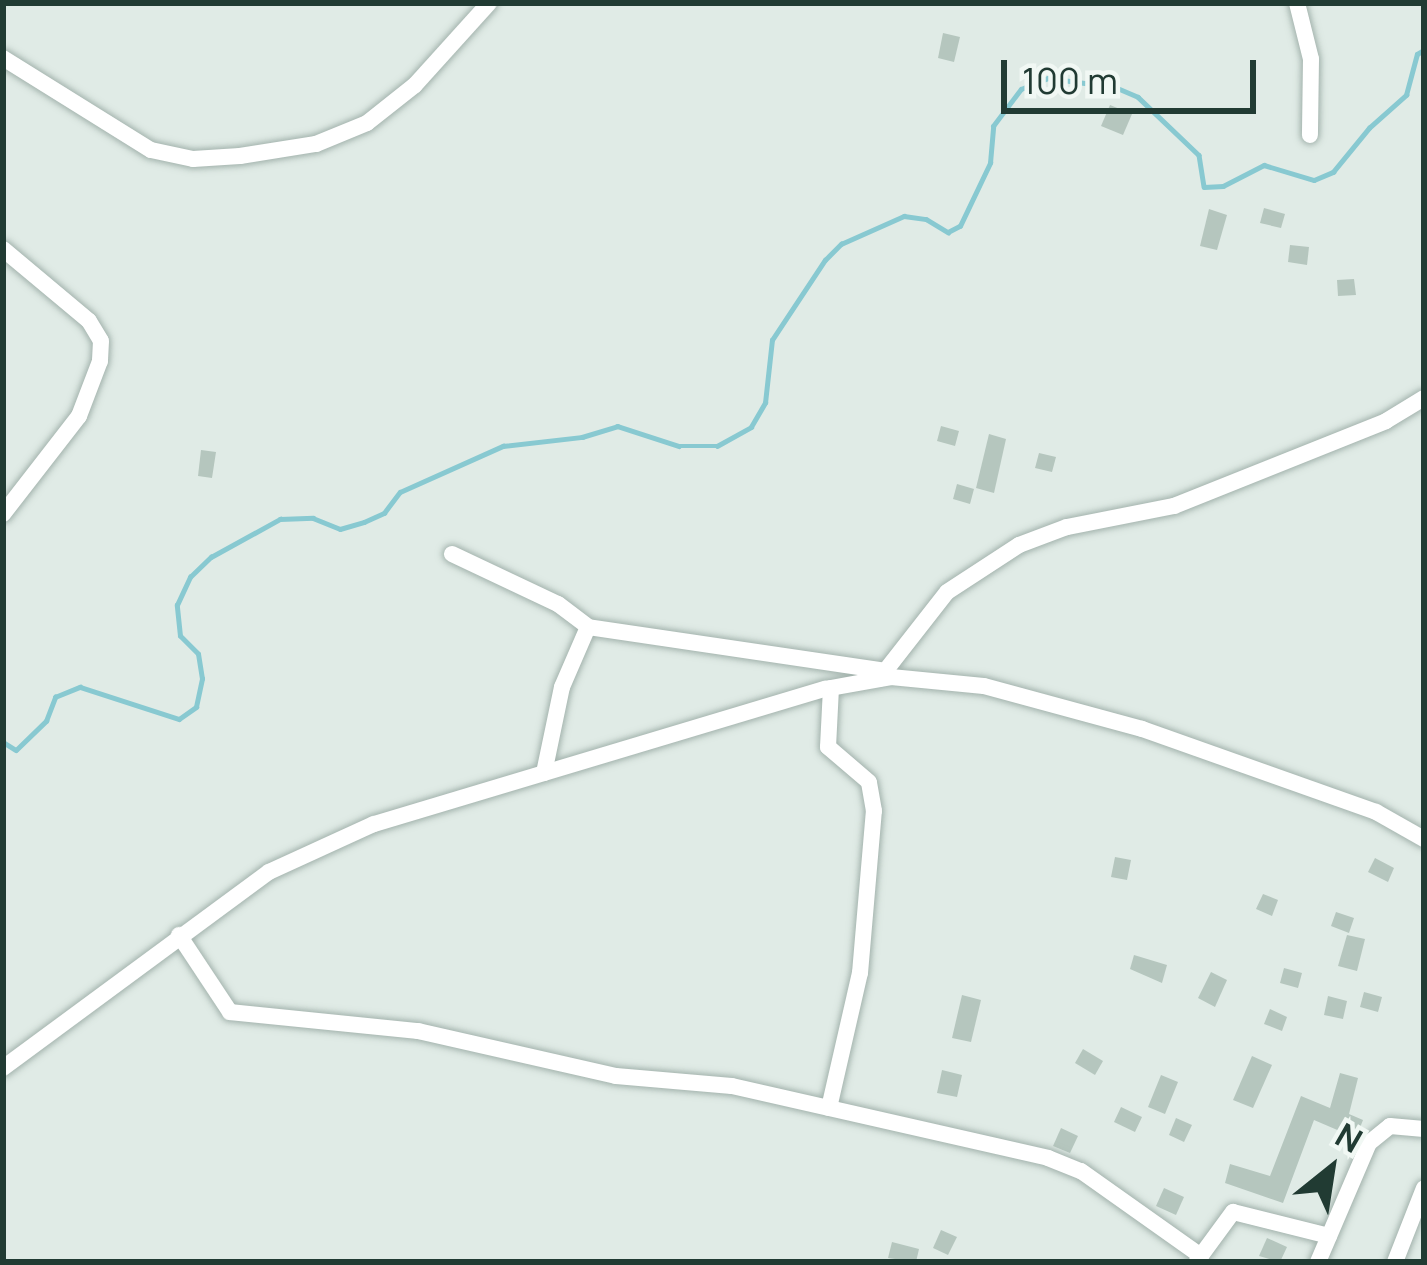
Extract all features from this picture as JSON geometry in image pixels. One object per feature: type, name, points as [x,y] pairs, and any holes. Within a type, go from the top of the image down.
[{"type":"street","points":[[3,58],[151,150],[193,160],[240,156],[316,143],[367,124],[416,85],[489,3]]},
{"type":"street","points":[[1297,3],[1311,59],[1310,135]]},
{"type":"street","points":[[3,249],[89,321],[100,340],[100,362],[79,416],[3,514]]},
{"type":"street","points":[[3,1068],[269,872],[374,824],[882,675],[947,592],[1019,545],[1067,527],[1174,506],[1386,421],[1424,398]]},
{"type":"street","points":[[452,554],[558,604],[588,627],[882,675],[984,686],[1142,729],[1376,812],[1424,839]]},
{"type":"street","points":[[544,772],[562,687],[588,627]]},
{"type":"street","points":[[829,1108],[860,973],[874,793],[828,747],[831,688]]},
{"type":"street","points":[[179,935],[218,1001],[230,1012],[418,1031],[616,1076],[732,1086],[1048,1158],[1082,1171],[1199,1259],[1233,1212],[1329,1236]]},
{"type":"street","points":[[1318,1262],[1369,1143],[1390,1126],[1424,1130]]},
{"type":"street","points":[[1395,1262],[1424,1188]]},
{"type":"building","points":[[943,33],[960,37],[954,62],[938,58]]},
{"type":"building","points":[[1110,105],[1132,114],[1123,135],[1101,126]]},
{"type":"building","points":[[1264,208],[1285,214],[1281,228],[1260,223]]},
{"type":"building","points":[[1209,209],[1227,215],[1217,250],[1200,246]]},
{"type":"building","points":[[1290,245],[1309,247],[1307,265],[1288,262]]},
{"type":"building","points":[[1354,279],[1356,295],[1338,296],[1337,280]]},
{"type":"building","points":[[941,426],[959,431],[955,446],[937,441]]},
{"type":"building","points":[[989,434],[1006,439],[994,493],[976,488]]},
{"type":"building","points":[[201,450],[216,452],[212,478],[198,476]]},
{"type":"building","points":[[1039,453],[1056,457],[1052,472],[1035,468]]},
{"type":"building","points":[[957,484],[974,489],[970,504],[953,499]]},
{"type":"building","points":[[1115,857],[1131,860],[1127,880],[1111,877]]},
{"type":"building","points":[[1375,858],[1394,868],[1388,882],[1368,872]]},
{"type":"building","points":[[1263,894],[1278,900],[1272,916],[1256,909]]},
{"type":"building","points":[[1336,912],[1354,918],[1349,933],[1331,926]]},
{"type":"building","points":[[1347,935],[1365,939],[1357,971],[1338,966]]},
{"type":"building","points":[[1134,955],[1167,965],[1162,983],[1130,969]]},
{"type":"building","points":[[1284,968],[1302,973],[1298,988],[1280,983]]},
{"type":"building","points":[[1211,972],[1227,980],[1215,1007],[1198,998]]},
{"type":"building","points":[[1364,992],[1382,997],[1378,1012],[1360,1007]]},
{"type":"building","points":[[962,995],[981,1000],[971,1042],[952,1038]]},
{"type":"building","points":[[1328,996],[1347,1001],[1343,1019],[1324,1015]]},
{"type":"building","points":[[1270,1009],[1287,1017],[1282,1031],[1264,1024]]},
{"type":"building","points":[[1083,1049],[1103,1061],[1095,1075],[1075,1063]]},
{"type":"building","points":[[1252,1056],[1272,1065],[1253,1108],[1233,1100]]},
{"type":"building","points":[[942,1070],[962,1075],[957,1097],[937,1093]]},
{"type":"building","points":[[1340,1073],[1358,1078],[1349,1114],[1363,1120],[1356,1138],[1314,1120],[1283,1203],[1225,1183],[1230,1164],[1270,1176],[1301,1096],[1330,1108]]},
{"type":"building","points":[[1161,1075],[1178,1082],[1165,1114],[1148,1107]]},
{"type":"building","points":[[1121,1107],[1142,1117],[1135,1132],[1114,1122]]},
{"type":"building","points":[[1176,1118],[1192,1125],[1184,1142],[1169,1135]]},
{"type":"building","points":[[1061,1128],[1078,1136],[1070,1153],[1053,1146]]},
{"type":"building","points":[[1164,1188],[1184,1197],[1176,1215],[1156,1206]]},
{"type":"building","points":[[941,1230],[957,1237],[948,1255],[933,1248]]},
{"type":"building","points":[[1267,1238],[1287,1247],[1280,1262],[1259,1256]]},
{"type":"building","points":[[892,1242],[919,1249],[916,1262],[888,1258]]},
{"type":"waterway","points":[[3,742],[16,750],[46,721],[55,697],[80,687],[179,719],[196,707],[202,679],[198,654],[180,636],[177,605],[190,577],[211,557],[280,519],[313,518],[340,529],[364,522],[384,513],[400,492],[503,446],[582,437],[617,426],[679,446],[717,446],[751,427],[765,403],[772,340],[825,260],[841,244],[904,216],[926,219],[948,232],[960,226],[990,163],[993,126],[1021,89],[1048,78],[1115,87],[1138,97],[1199,155],[1204,187],[1223,186],[1264,165],[1314,180],[1333,172],[1369,128],[1406,95],[1417,54],[1424,50]]}]
